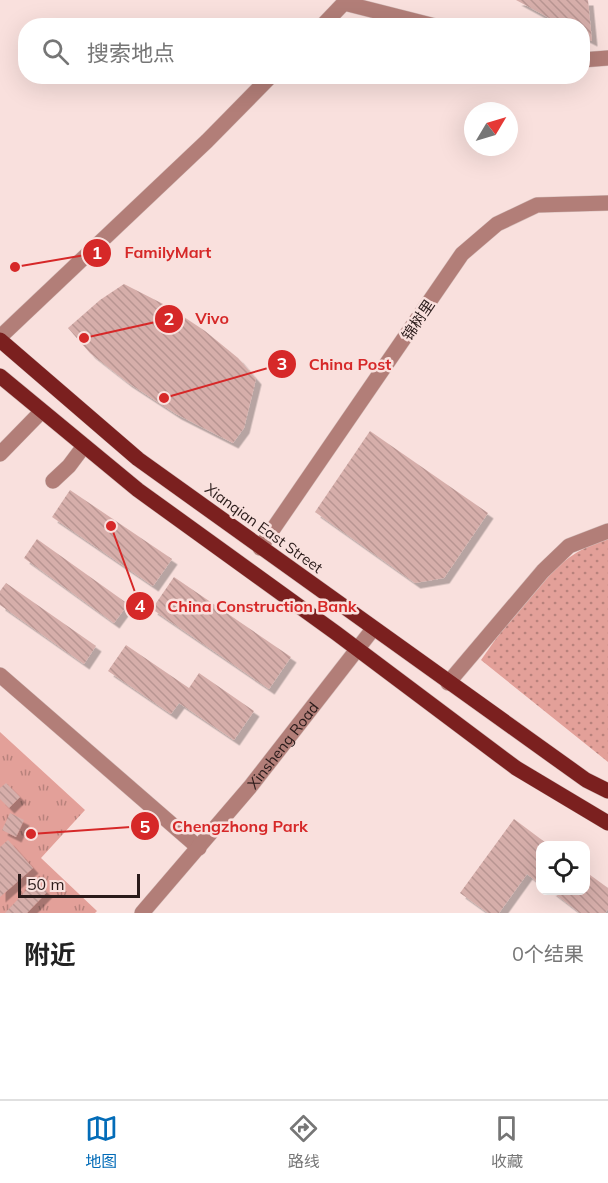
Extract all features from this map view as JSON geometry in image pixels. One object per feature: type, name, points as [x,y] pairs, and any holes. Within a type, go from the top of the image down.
[{"type":"main road","name":"Xianqian East Street","points":[[0,338],[138,459],[448,683],[586,780],[608,791]]},
{"type":"main road","points":[[0,376],[138,490],[358,649],[516,768],[608,823]]},
{"type":"street","points":[[330,18],[344,3],[403,18]]},
{"type":"street","points":[[590,59],[608,58]]},
{"type":"street","points":[[0,338],[207,141],[263,84]]},
{"type":"street","name":"锦树里","points":[[260,548],[462,254],[497,224],[537,205],[608,203]]},
{"type":"street","points":[[0,454],[41,412]]},
{"type":"street","points":[[53,481],[69,466],[84,446]]},
{"type":"street","points":[[448,683],[543,570],[569,546],[608,531]]},
{"type":"street","name":"Xinsheng Road","points":[[142,913],[250,787],[373,629]]},
{"type":"street","points":[[0,675],[200,848]]},
{"type":"green space","points":[[608,538],[608,762],[481,660],[521,605],[551,572],[587,547]]},
{"type":"green space","points":[[0,732],[85,810],[41,858],[97,911],[95,913],[0,913]]},
{"type":"building","points":[[516,0],[588,0],[590,18],[549,18]]},
{"type":"building","points":[[124,284],[169,307],[205,331],[238,358],[256,379],[244,428],[233,443],[176,414],[127,382],[90,353],[68,328],[100,300]]},
{"type":"building","points":[[370,431],[488,513],[444,578],[415,583],[315,512]]},
{"type":"building","points":[[70,490],[172,559],[153,586],[52,517]]},
{"type":"building","points":[[37,539],[128,604],[114,623],[24,558]]},
{"type":"building","points":[[174,577],[291,657],[269,689],[152,609]]},
{"type":"building","points":[[6,583],[96,646],[84,664],[0,605],[0,591]]},
{"type":"building","points":[[126,645],[189,688],[199,673],[254,711],[234,740],[179,703],[171,714],[108,671]]},
{"type":"building","points":[[6,783],[20,797],[9,808],[0,799],[0,788]]},
{"type":"building","points":[[10,813],[24,820],[16,837],[2,830]]},
{"type":"building","points":[[514,819],[543,841],[536,841],[536,881],[527,874],[499,913],[488,913],[460,893]]},
{"type":"building","points":[[8,840],[33,868],[0,897],[0,847]]},
{"type":"building","points":[[590,875],[608,888],[608,909],[605,913],[580,913],[557,895],[590,895]]},
{"type":"building","points":[[35,881],[47,892],[27,913],[5,913]]},
{"type":"place","name":"FamilyMart","points":[[15,267]]},
{"type":"place","name":"Vivo","points":[[84,338]]},
{"type":"place","name":"China Post","points":[[164,398]]},
{"type":"place","name":"China Construction Bank","points":[[111,526]]},
{"type":"place","name":"Chengzhong Park","points":[[31,834]]}]
